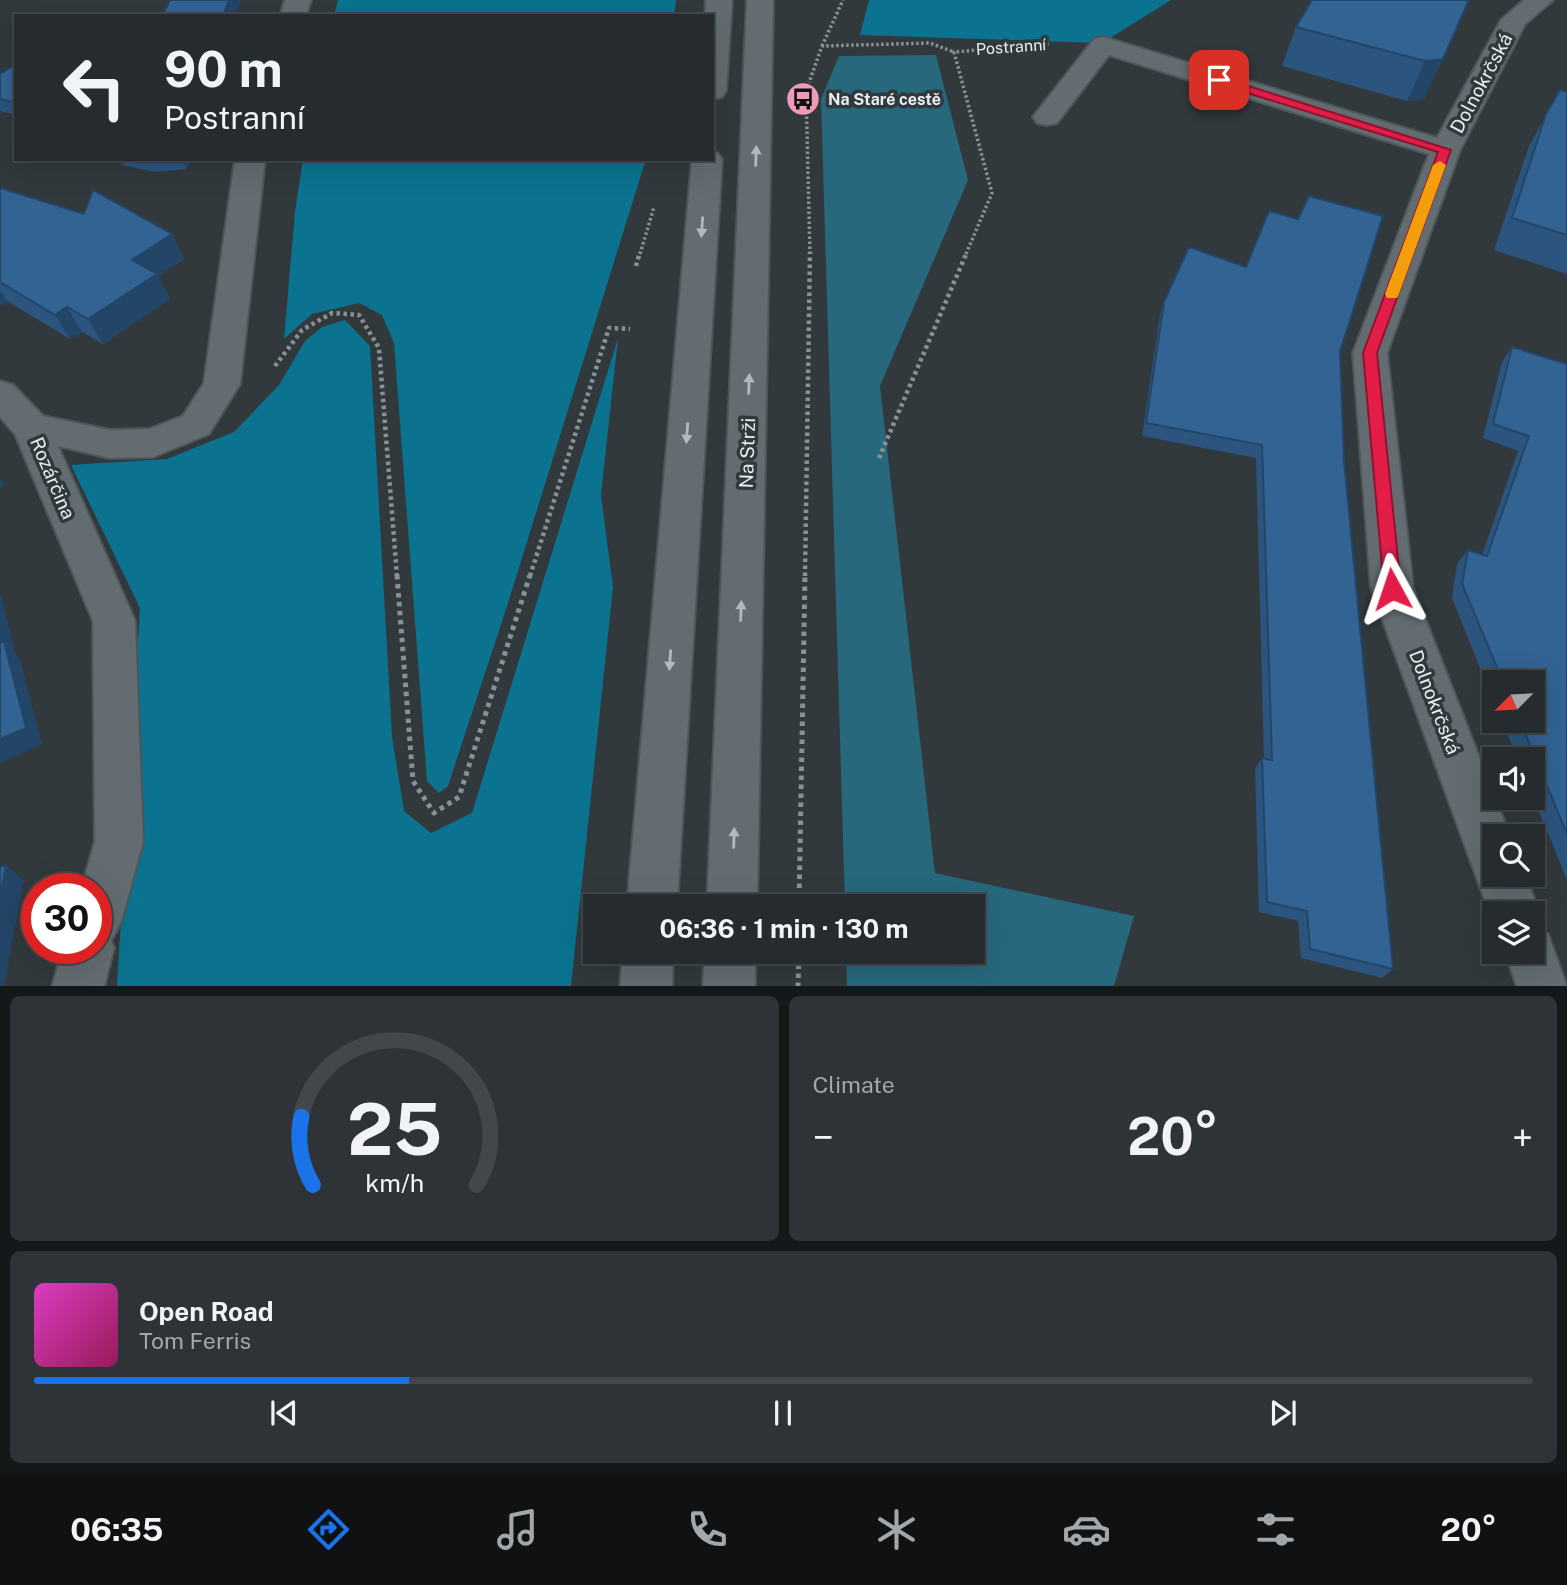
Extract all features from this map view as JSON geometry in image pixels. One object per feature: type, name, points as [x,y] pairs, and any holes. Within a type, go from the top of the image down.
[{"type":"street","points":[[714,64],[719,0]]},
{"type":"street","name":"Na Strži","points":[[732,894],[761,0]]},
{"type":"street","name":"Dolnokrčská","points":[[1482,827],[1392,589],[1370,353],[1445,150],[1514,20],[1540,0]]},
{"type":"street","points":[[1047,117],[1103,45],[1445,150]]},
{"type":"street","name":"Rozárčina","points":[[31,427],[110,444],[153,443],[196,425],[222,384],[250,161]]},
{"type":"street","points":[[653,894],[707,161]]},
{"type":"street","points":[[0,394],[31,427]]},
{"type":"street","name":"Rozárčina","points":[[31,427],[114,621],[119,842],[110,873]]},
{"type":"street","points":[[78,986],[84,964]]},
{"type":"street","points":[[646,986],[647,964]]},
{"type":"street","points":[[729,986],[730,964]]},
{"type":"street","points":[[1535,964],[1543,986]]},
{"type":"path","points":[[799,894],[810,251],[806,91],[822,46],[843,0]]},
{"type":"path","points":[[822,46],[930,43],[954,52]]},
{"type":"path","name":"Postranní","points":[[879,458],[992,192],[954,52],[1039,43],[1103,45]]},
{"type":"path","points":[[636,267],[656,199]]},
{"type":"path","points":[[269,374],[303,330],[332,313],[359,315],[379,348],[413,781],[434,813],[459,797],[608,328],[630,329]]},
{"type":"path","points":[[798,986],[799,964]]},
{"type":"shaded area","points":[[338,0],[676,0],[674,14],[334,14]]},
{"type":"shaded area","points":[[869,0],[1171,0],[1102,43],[860,35]]},
{"type":"shaded area","points":[[936,55],[968,180],[880,386],[935,873],[1134,916],[1114,986],[847,986],[846,964],[985,964],[985,894],[845,894],[821,99],[839,56]]},
{"type":"shaded area","points":[[303,161],[645,161],[508,603],[448,786],[439,793],[427,781],[394,343],[382,315],[359,303],[312,314],[284,339],[295,212]]},
{"type":"shaded area","points":[[345,320],[370,346],[392,737],[404,811],[431,833],[472,813],[618,338],[601,495],[613,587],[571,986],[117,986],[140,608],[71,465],[167,459],[234,432],[279,385],[305,341],[322,327]]},
{"type":"building","points":[[170,0],[229,0],[224,14],[163,14]]},
{"type":"building","points":[[1312,0],[1469,0],[1443,59],[1425,61],[1296,27]]},
{"type":"building","points":[[14,65],[14,102],[0,99],[0,74]]},
{"type":"building","points":[[1560,90],[1567,92],[1567,235],[1512,218],[1546,114]]},
{"type":"building","points":[[0,188],[84,214],[93,190],[172,234],[132,260],[157,274],[88,319],[67,307],[55,315],[0,282]]},
{"type":"building","points":[[1309,196],[1383,216],[1340,352],[1344,461],[1393,969],[1310,949],[1307,911],[1267,902],[1262,758],[1272,760],[1262,445],[1146,423],[1164,302],[1189,247],[1246,267],[1269,211],[1298,219]]},
{"type":"building","points":[[1512,347],[1567,364],[1567,834],[1545,781],[1545,747],[1531,747],[1525,733],[1545,733],[1545,670],[1498,670],[1462,584],[1468,550],[1487,556],[1529,436],[1493,424]]},
{"type":"building","points":[[0,640],[1,643],[4,641],[26,728],[0,739]]},
{"type":"building","points":[[6,865],[0,898],[0,867]]},
{"type":"slow traffic","points":[[1392,294],[1440,165]]},
{"type":"place","name":"Na Staré cestě","points":[[803,99]]},
{"type":"route","points":[[1219,80],[1445,150],[1370,353],[1392,589]]}]
